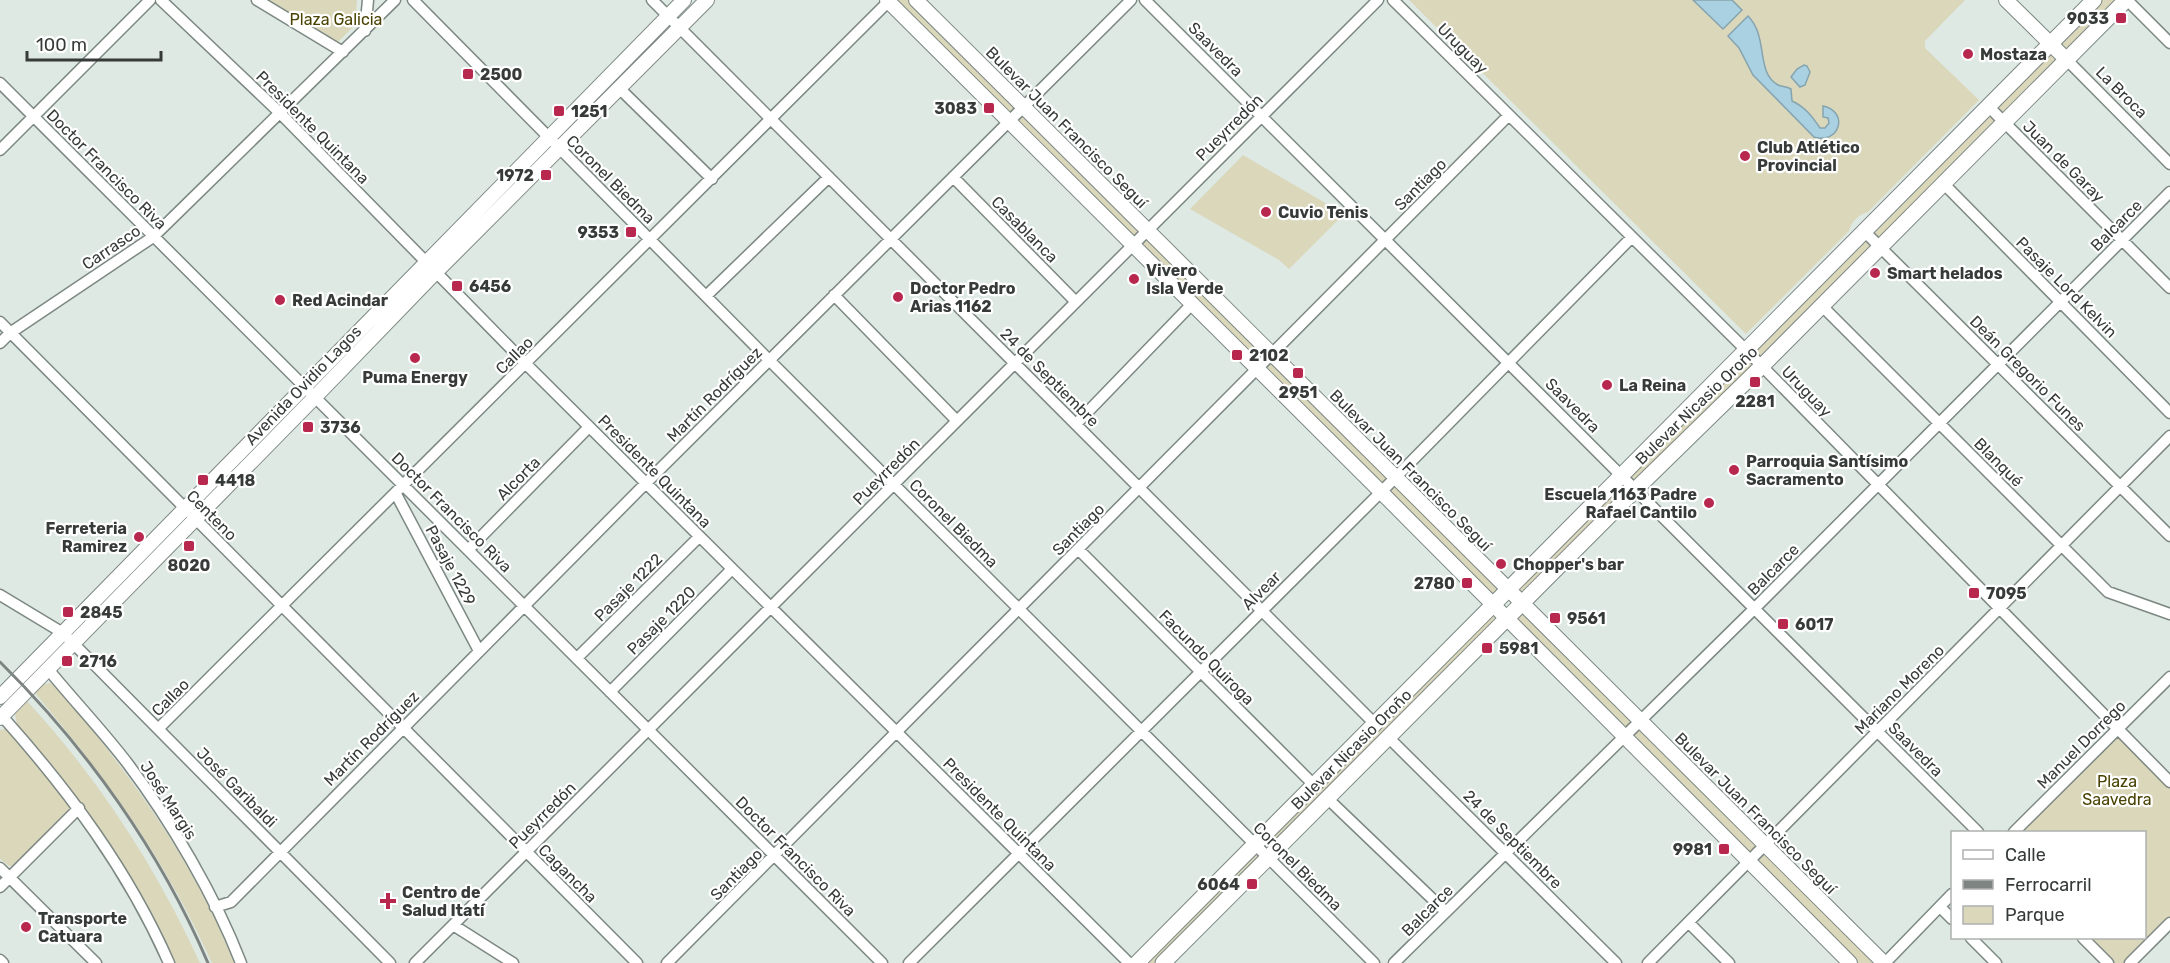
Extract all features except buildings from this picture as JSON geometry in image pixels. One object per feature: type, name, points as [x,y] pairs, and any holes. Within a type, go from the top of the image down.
[{"type":"main road","name":"Avenida Ovidio Lagos","points":[[0,697],[68,638],[195,519],[315,398],[548,137],[684,0]]},
{"type":"main road","name":"Avenida Ovidio Lagos","points":[[1,717],[48,669],[68,638],[185,508],[304,386],[560,148],[707,0]]},
{"type":"main road","name":"Bulevar Juan Francisco Seguí","points":[[916,0],[1885,963]]},
{"type":"main road","name":"La Broca","points":[[2006,0],[2066,59]]},
{"type":"main road","name":"Bulevar Nicasio Oroño","points":[[1137,963],[2094,0]]},
{"type":"main road","name":"Bulevar Nicasio Oroño","points":[[1163,963],[2126,0]]},
{"type":"main road","points":[[888,1],[1850,963]]},
{"type":"street","points":[[0,150],[150,0]]},
{"type":"street","name":"Presidente Quintana","points":[[161,0],[280,113],[430,268],[1129,963]]},
{"type":"street","points":[[257,0],[343,52]]},
{"type":"street","points":[[365,31],[368,0]]},
{"type":"street","name":"Carrasco","points":[[0,343],[10,333],[153,237],[396,0]]},
{"type":"street","name":"Coronel Biedma","points":[[413,0],[769,360],[1374,963]]},
{"type":"street","name":"24 de Septiembre","points":[[652,0],[1375,724]]},
{"type":"street","name":"Martín Rodríguez","points":[[215,907],[231,902],[645,483],[1131,0]]},
{"type":"street","name":"Saavedra","points":[[1145,0],[1977,831]]},
{"type":"street","name":"Pueyrredón","points":[[415,963],[1378,0]]},
{"type":"street","name":"Uruguay","points":[[1393,0],[1747,350],[2170,782]]},
{"type":"street","points":[[2126,0],[2170,43]]},
{"type":"street","name":"Callao","points":[[159,729],[888,1]]},
{"type":"street","name":"La Broca","points":[[2066,59],[2170,164]]},
{"type":"street","name":"Doctor Francisco Riva","points":[[0,83],[304,386],[400,490],[468,550],[882,963]]},
{"type":"street","points":[[619,88],[712,179]]},
{"type":"street","name":"Juan de Garay","points":[[1988,106],[2170,288]]},
{"type":"street","name":"Santiago","points":[[667,963],[1509,115]]},
{"type":"street","points":[[706,296],[829,177]]},
{"type":"street","name":"Casablanca","points":[[953,177],[1076,302]]},
{"type":"street","name":"Pasaje Lord Kelvin","points":[[1943,183],[2170,413]]},
{"type":"street","name":"Balcarce","points":[[1394,963],[1755,608],[2170,192]]},
{"type":"street","name":"Deán Gregorio Funes","points":[[1864,231],[2170,536]]},
{"type":"street","name":"Alvear","points":[[909,963],[1395,478],[1632,237]]},
{"type":"street","points":[[834,295],[957,421]]},
{"type":"street","points":[[1076,424],[1192,304]]},
{"type":"street","name":"Blanqué","points":[[1822,306],[2108,592],[2170,614]]},
{"type":"street","name":"Centeno","points":[[0,322],[403,728]]},
{"type":"street","name":"Alcorta","points":[[468,550],[589,427]]},
{"type":"street","name":"Mariano Moreno","points":[[1648,963],[2170,436]]},
{"type":"street","name":"Pasaje 1229","points":[[400,490],[479,651]]},
{"type":"street","name":"Pasaje 1222","points":[[577,658],[699,537]]},
{"type":"street","name":"Facundo Quiroga","points":[[1079,550],[1314,785]]},
{"type":"street","name":"Pasaje 1220","points":[[610,692],[732,569]]},
{"type":"street","points":[[0,595],[68,638]]},
{"type":"street","name":"José Garibaldi","points":[[68,638],[390,963]]},
{"type":"street","name":"José Margis","points":[[48,669],[129,765],[177,840],[215,907],[241,963]]},
{"type":"street","name":"Manuel Dorrego","points":[[2015,831],[2170,677]]},
{"type":"street","points":[[1,717],[42,760],[79,808],[121,870],[157,935],[169,963]]},
{"type":"street","name":"Cagancha","points":[[403,728],[637,963]]},
{"type":"street","name":"24 de Septiembre","points":[[1388,737],[1616,963]]},
{"type":"street","points":[[1327,798],[1446,912]]},
{"type":"street","points":[[0,887],[79,808]]},
{"type":"street","points":[[0,868],[96,963]]},
{"type":"street","points":[[1885,963],[1951,896]]},
{"type":"street","points":[[1940,907],[1951,917]]},
{"type":"street","points":[[1689,923],[1729,963]]},
{"type":"street","points":[[2130,963],[2170,923]]},
{"type":"street","points":[[453,925],[513,963]]},
{"type":"street","points":[[1972,939],[1996,963]]},
{"type":"street","points":[[2083,939],[2108,963]]},
{"type":"street","points":[[0,960],[3,963]]},
{"type":"green space","name":"Plaza Galicia","points":[[269,0],[357,0],[355,25],[338,42]]},
{"type":"green space","points":[[887,0],[916,0],[1508,590],[1494,605],[1507,618],[1522,603],[1884,963],[1850,963],[1507,619],[1163,963],[1137,963],[1493,605]]},
{"type":"green space","name":"Club Atlético Provincial","points":[[1409,0],[1965,0],[1925,41],[1925,48],[1979,100],[1868,212],[1856,219],[1849,231],[1746,334]]},
{"type":"green space","points":[[2094,0],[2126,0],[1522,603],[1508,590]]},
{"type":"green space","name":"Cuvio Tenis","points":[[1243,155],[1344,214],[1289,269],[1279,260],[1190,209]]},
{"type":"green space","points":[[49,683],[55,685],[82,717],[156,817],[199,888],[234,963],[212,963],[175,889],[155,855],[111,789],[35,693],[42,685]]},
{"type":"green space","points":[[27,701],[78,761],[124,825],[165,893],[200,963],[174,963],[143,899],[106,838],[64,780],[17,725],[15,714]]},
{"type":"green space","points":[[5,729],[11,732],[70,805],[67,814],[14,866],[9,866],[0,859],[0,730]]},
{"type":"green space","name":"Plaza Saavedra","points":[[2117,730],[2170,782],[2170,923],[2130,963],[2108,963],[2084,939],[2146,939],[2146,831],[2015,831]]},
{"type":"water","points":[[1693,0],[1732,0],[1742,10],[1723,29]]},
{"type":"water","points":[[1748,16],[1758,34],[1764,63],[1771,79],[1778,85],[1791,89],[1792,101],[1808,112],[1820,128],[1825,128],[1829,123],[1828,118],[1823,117],[1823,106],[1836,114],[1839,121],[1838,127],[1830,136],[1814,137],[1753,75],[1739,48],[1728,36]]},
{"type":"water","points":[[1804,65],[1810,72],[1805,85],[1800,87],[1791,77],[1797,69]]},
{"type":"railway","points":[[0,662],[62,730],[119,803],[167,881],[208,963]]},
{"type":"place","name":"9033","points":[[2121,18]]},
{"type":"place","name":"Mostaza","points":[[1968,54]]},
{"type":"place","name":"2500","points":[[468,74]]},
{"type":"place","name":"3083","points":[[989,108]]},
{"type":"place","name":"1251","points":[[559,111]]},
{"type":"place","name":"Club Atlético Provincial","points":[[1745,156]]},
{"type":"place","name":"1972","points":[[546,175]]},
{"type":"place","name":"Cuvio Tenis","points":[[1266,212]]},
{"type":"place","name":"9353","points":[[631,232]]},
{"type":"place","name":"Smart helados","points":[[1875,273]]},
{"type":"place","name":"Vivero Isla Verde","points":[[1134,279]]},
{"type":"place","name":"6456","points":[[457,286]]},
{"type":"place","name":"Doctor Pedro Arias 1162","points":[[898,297]]},
{"type":"place","name":"Red Acindar","points":[[280,300]]},
{"type":"place","name":"2102","points":[[1237,355]]},
{"type":"place","name":"Puma Energy","points":[[415,358]]},
{"type":"place","name":"2951","points":[[1298,373]]},
{"type":"place","name":"2281","points":[[1755,382]]},
{"type":"place","name":"La Reina","points":[[1607,385]]},
{"type":"place","name":"3736","points":[[308,427]]},
{"type":"place","name":"Parroquia Santísimo Sacramento","points":[[1734,470]]},
{"type":"place","name":"4418","points":[[203,480]]},
{"type":"place","name":"Escuela 1163 Padre Rafael Cantilo","points":[[1709,503]]},
{"type":"place","name":"Ferreteria Ramirez","points":[[139,537]]},
{"type":"place","name":"8020","points":[[189,546]]},
{"type":"place","name":"Chopper's bar","points":[[1501,564]]},
{"type":"place","name":"2780","points":[[1467,583]]},
{"type":"place","name":"7095","points":[[1974,593]]},
{"type":"place","name":"2845","points":[[68,612]]},
{"type":"place","name":"9561","points":[[1555,618]]},
{"type":"place","name":"6017","points":[[1783,624]]},
{"type":"place","name":"5981","points":[[1487,648]]},
{"type":"place","name":"2716","points":[[67,661]]},
{"type":"place","name":"9981","points":[[1724,849]]},
{"type":"place","name":"6064","points":[[1252,884]]},
{"type":"place","name":"Centro de Salud Itatí","points":[[388,901]]},
{"type":"place","name":"Transporte Catuara","points":[[26,927]]}]
